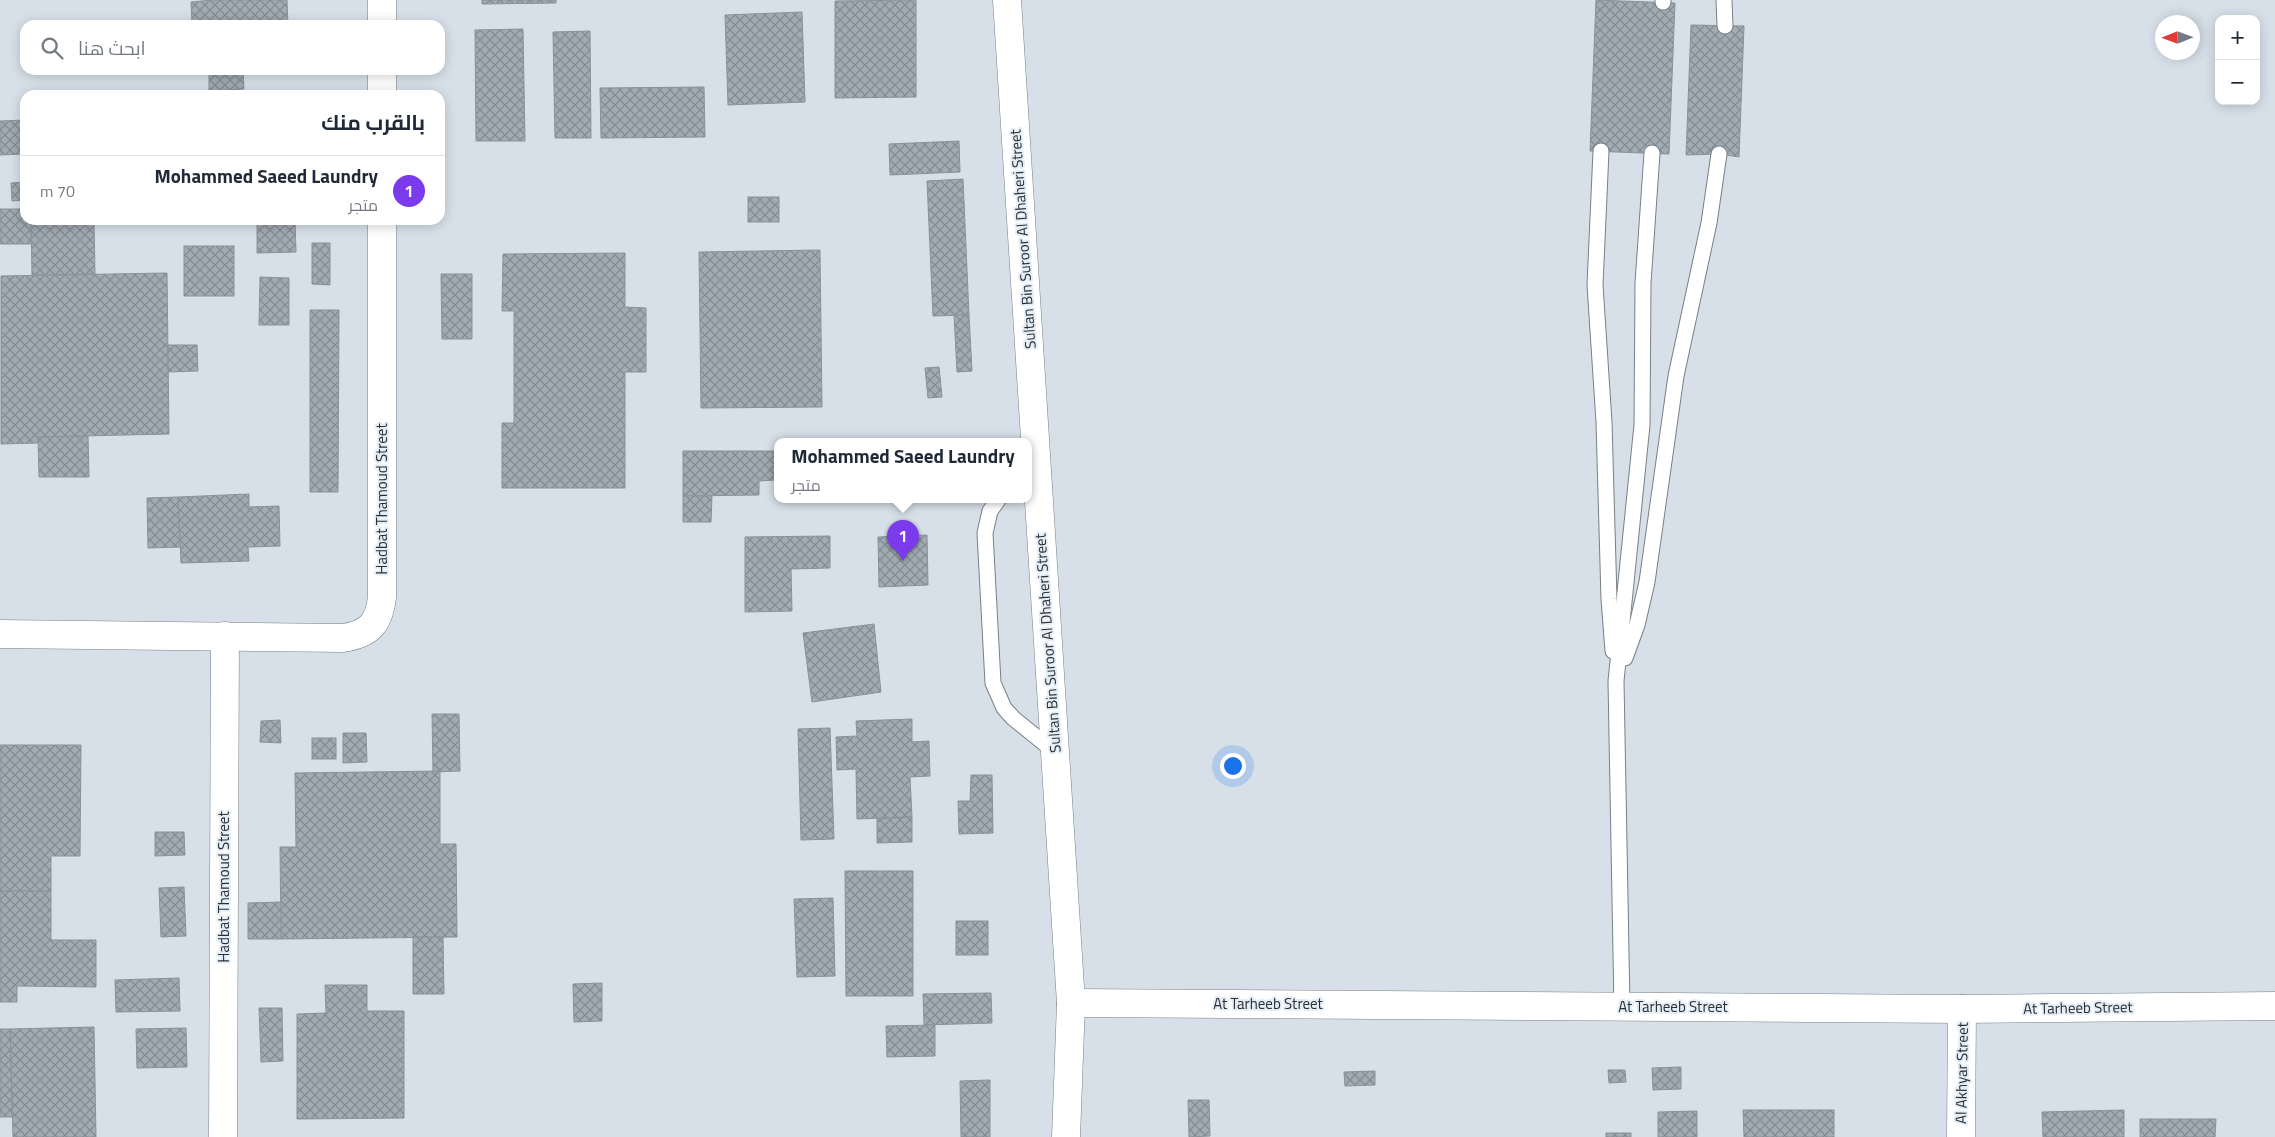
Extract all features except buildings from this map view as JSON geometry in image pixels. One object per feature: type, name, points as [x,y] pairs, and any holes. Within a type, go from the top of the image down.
[{"type":"street","points":[[382,0],[382,20]]},
{"type":"street","name":"Sultan Bin Suroor Al Dhaheri Street","points":[[1007,0],[1031,438]]},
{"type":"street","points":[[382,75],[382,90]]},
{"type":"street","name":"Hadbat Thamoud Street","points":[[0,634],[343,638],[358,635],[372,626],[380,613],[382,597],[382,225]]},
{"type":"street","name":"Sultan Bin Suroor Al Dhaheri Street","points":[[1032,460],[1055,752],[1071,1003],[1066,1137]]},
{"type":"street","name":"Hadbat Thamoud Street","points":[[223,1137],[225,636]]},
{"type":"street","name":"At Tarheeb Street","points":[[1071,1003],[1962,1010],[2275,1006]]},
{"type":"street","name":"Al Akhyar Street","points":[[1961,1137],[1962,1010]]},
{"type":"lane","points":[[1724,0],[1724,26]]},
{"type":"lane","points":[[1601,151],[1595,285],[1604,422],[1609,599],[1616,681],[1622,1007]]},
{"type":"lane","points":[[1616,681],[1642,425],[1643,283],[1652,154]]},
{"type":"lane","points":[[1616,681],[1637,625],[1647,582],[1676,376],[1709,223],[1719,154]]},
{"type":"lane","points":[[996,503],[990,511],[985,532],[993,683],[997,696],[1008,713],[1055,752]]},
{"type":"place","name":"Mohammed Saeed Laundry","points":[[903,561]]}]
